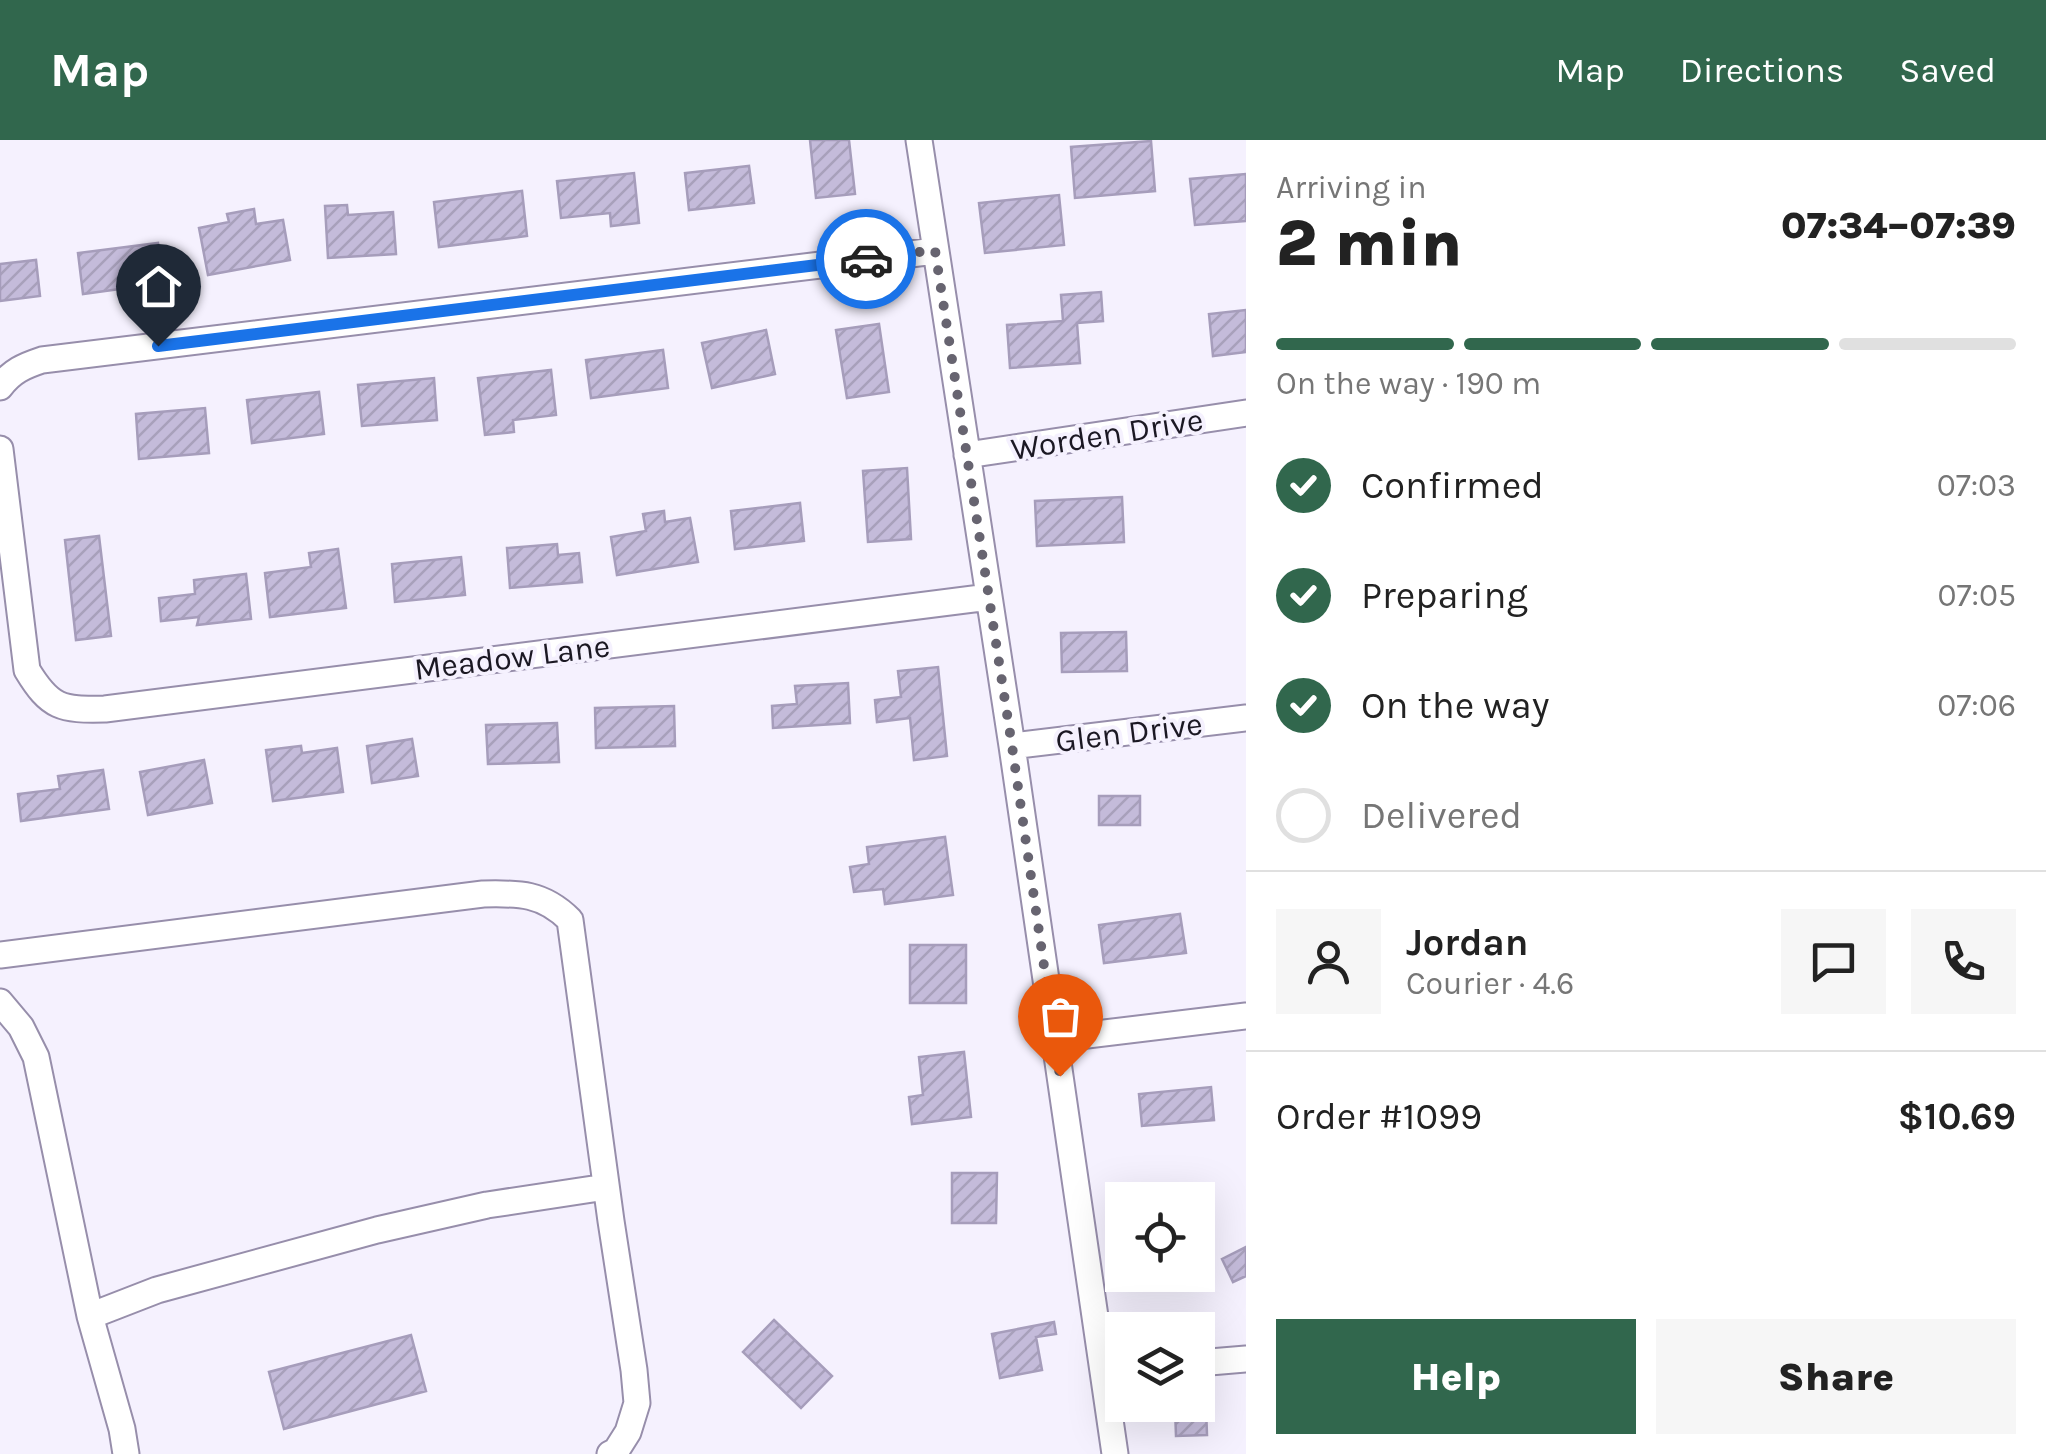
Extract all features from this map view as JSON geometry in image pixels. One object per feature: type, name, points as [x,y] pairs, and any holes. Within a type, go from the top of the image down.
[{"type":"street","points":[[919,140],[1054,1040],[1105,1325]]},
{"type":"street","points":[[0,386],[10,374],[42,360],[935,250]]},
{"type":"street","name":"Worden Drive","points":[[967,455],[1246,413]]},
{"type":"street","name":"Meadow Lane","points":[[0,449],[26,670],[40,691],[60,706],[82,710],[990,596]]},
{"type":"street","name":"Glen Drive","points":[[1012,746],[1246,718]]},
{"type":"street","points":[[0,954],[484,894],[533,896],[556,906],[570,920],[634,1370],[637,1402],[628,1432],[610,1454]]},
{"type":"street","points":[[0,1002],[21,1027],[36,1056],[90,1316],[126,1454]]},
{"type":"street","points":[[1054,1040],[1246,1016]]},
{"type":"street","points":[[90,1316],[156,1290],[376,1230],[487,1205],[606,1187]]},
{"type":"street","points":[[1215,1362],[1246,1359]]},
{"type":"street","points":[[1114,1422],[1115,1454]]},
{"type":"building","points":[[810,140],[849,140],[855,194],[816,198]]},
{"type":"building","points":[[1151,141],[1155,191],[1075,198],[1071,147]]},
{"type":"building","points":[[749,166],[754,203],[689,210],[685,173]]},
{"type":"building","points":[[634,173],[639,223],[611,226],[610,213],[561,218],[557,181]]},
{"type":"building","points":[[1246,174],[1246,221],[1195,225],[1190,179]]},
{"type":"building","points":[[522,191],[527,236],[439,247],[434,202]]},
{"type":"building","points":[[1059,195],[1064,245],[985,253],[979,203]]},
{"type":"building","points":[[347,205],[348,215],[393,212],[396,254],[328,258],[325,206]]},
{"type":"building","points":[[254,209],[256,224],[283,220],[290,260],[208,275],[199,228],[229,222],[227,214]]},
{"type":"building","points":[[158,243],[164,283],[83,294],[78,253]]},
{"type":"building","points":[[36,260],[40,296],[0,301],[0,264]]},
{"type":"building","points":[[1101,292],[1103,321],[1077,323],[1080,363],[1010,368],[1007,325],[1063,321],[1061,295]]},
{"type":"building","points":[[1246,310],[1246,352],[1213,356],[1209,314]]},
{"type":"building","points":[[879,324],[889,392],[847,398],[836,330]]},
{"type":"building","points":[[766,330],[775,374],[712,388],[702,343]]},
{"type":"building","points":[[663,350],[668,388],[591,398],[586,360]]},
{"type":"building","points":[[551,370],[556,415],[513,420],[514,432],[485,435],[478,378]]},
{"type":"building","points":[[434,378],[437,420],[362,426],[358,385]]},
{"type":"building","points":[[319,392],[324,434],[252,443],[247,400]]},
{"type":"building","points":[[205,408],[209,453],[139,459],[136,414]]},
{"type":"building","points":[[907,468],[911,539],[868,542],[863,471]]},
{"type":"building","points":[[1122,497],[1124,542],[1037,546],[1035,501]]},
{"type":"building","points":[[800,503],[804,541],[735,549],[731,511]]},
{"type":"building","points":[[664,511],[665,522],[690,518],[698,562],[617,575],[611,537],[646,531],[643,514]]},
{"type":"building","points":[[99,536],[111,636],[76,640],[65,540]]},
{"type":"building","points":[[557,544],[558,555],[579,553],[582,582],[510,588],[507,548]]},
{"type":"building","points":[[338,549],[346,608],[270,617],[265,573],[311,567],[309,553]]},
{"type":"building","points":[[461,557],[465,595],[395,602],[392,564]]},
{"type":"building","points":[[246,574],[251,619],[197,625],[199,617],[161,621],[159,598],[195,594],[194,580]]},
{"type":"building","points":[[1126,632],[1127,671],[1062,672],[1061,633]]},
{"type":"building","points":[[938,667],[947,756],[914,760],[910,718],[877,722],[875,700],[901,697],[898,671]]},
{"type":"building","points":[[848,683],[850,723],[773,728],[772,706],[797,704],[795,686]]},
{"type":"building","points":[[674,706],[675,746],[596,748],[595,708]]},
{"type":"building","points":[[557,723],[559,762],[488,764],[486,725]]},
{"type":"building","points":[[412,739],[418,776],[372,783],[367,746]]},
{"type":"building","points":[[301,746],[302,753],[337,748],[343,792],[273,801],[266,750]]},
{"type":"building","points":[[204,760],[212,803],[148,815],[140,772]]},
{"type":"building","points":[[103,770],[109,809],[21,821],[18,794],[60,789],[58,776]]},
{"type":"building","points":[[1099,796],[1140,796],[1140,825],[1099,825]]},
{"type":"building","points":[[945,837],[953,895],[885,904],[883,889],[854,892],[850,867],[869,864],[867,847]]},
{"type":"building","points":[[1180,914],[1186,953],[1104,963],[1099,925]]},
{"type":"building","points":[[910,945],[966,945],[966,1003],[910,1003]]},
{"type":"building","points":[[964,1052],[971,1117],[912,1124],[909,1097],[923,1095],[919,1057]]},
{"type":"building","points":[[1211,1087],[1214,1120],[1142,1126],[1139,1094]]},
{"type":"building","points":[[952,1173],[997,1173],[996,1223],[952,1223]]},
{"type":"building","points":[[1246,1247],[1246,1276],[1233,1282],[1222,1259]]},
{"type":"building","points":[[774,1320],[832,1376],[801,1408],[743,1352]]},
{"type":"building","points":[[1054,1322],[1056,1334],[1036,1337],[1042,1370],[1000,1378],[992,1334]]},
{"type":"building","points":[[411,1335],[426,1391],[284,1429],[269,1372]]},
{"type":"building","points":[[1176,1422],[1207,1422],[1207,1435],[1176,1436]]},
{"type":"way so far","points":[[866,259],[935,250],[1060,1076]]},
{"type":"route","points":[[158,346],[866,259]]}]
